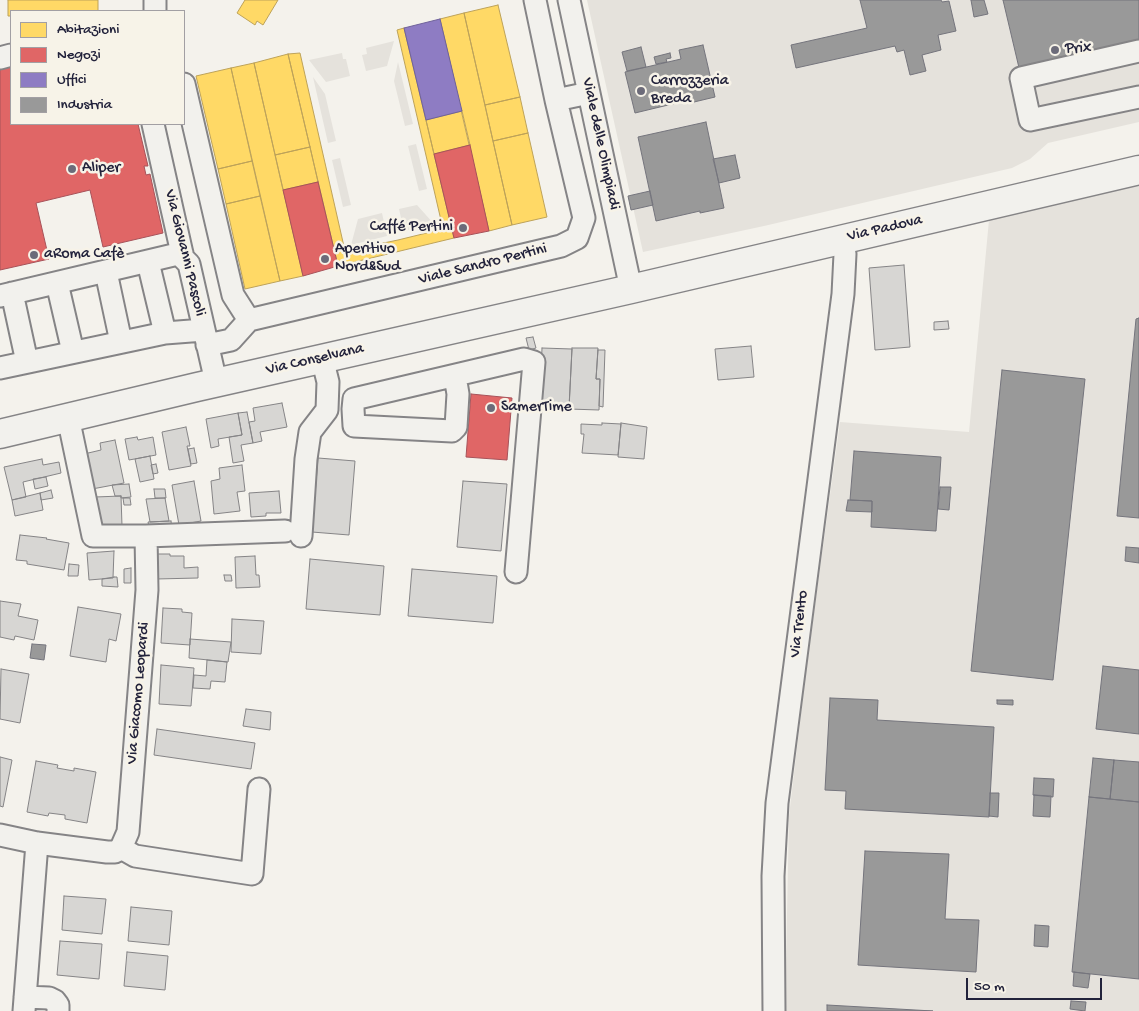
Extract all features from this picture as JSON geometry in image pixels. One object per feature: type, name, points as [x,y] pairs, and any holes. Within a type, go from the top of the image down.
[{"type":"main road","name":"Via Padova","points":[[631,289],[1139,170]]},
{"type":"main road","name":"Via Conselvana","points":[[0,434],[216,382],[631,289]]},
{"type":"street","name":"Viale Sandro Pertini","points":[[249,320],[561,246],[577,238],[584,218],[535,0]]},
{"type":"street","name":"Viale delle Olimpiadi","points":[[569,0],[631,289]]},
{"type":"street","points":[[1139,51],[1021,78],[1030,120],[1139,97]]},
{"type":"street","points":[[0,368],[121,342],[189,334],[231,340],[249,320],[233,295],[185,88]]},
{"type":"street","points":[[556,100],[589,93]]},
{"type":"street","name":"Via Giovanni Pascoli","points":[[153,125],[183,258],[189,264],[189,334],[216,382]]},
{"type":"street","name":"Via Trento","points":[[774,1011],[773,876],[777,804],[843,294],[844,254],[842,240]]},
{"type":"street","points":[[27,362],[6,295],[106,272],[156,266],[182,253]]},
{"type":"street","points":[[156,266],[189,334]]},
{"type":"street","points":[[106,272],[121,342]]},
{"type":"street","points":[[57,283],[73,352]]},
{"type":"street","points":[[68,418],[92,536],[293,534],[310,432],[327,410],[328,382],[322,358]]},
{"type":"street","points":[[455,376],[458,394],[456,427],[452,431],[354,426],[354,398],[524,359],[534,362],[516,572]]},
{"type":"street","points":[[327,410],[353,409]]},
{"type":"street","name":"Via Giacomo Leopardi","points":[[121,848],[128,832],[147,590],[146,536]]},
{"type":"street","points":[[0,835],[38,843],[107,852],[115,852],[121,848],[135,856],[252,874],[259,789]]},
{"type":"street","points":[[38,843],[24,1004],[49,998],[58,1005],[58,1011]]},
{"type":"shaded area","points":[[587,0],[1139,0],[1139,122],[1048,143],[1030,159],[1012,168],[764,226],[643,252]]},
{"type":"shaded area","points":[[394,41],[387,66],[366,71],[362,55],[367,54],[366,48]]},
{"type":"shaded area","points":[[342,53],[343,59],[346,59],[350,76],[326,82],[309,60]]},
{"type":"shaded area","points":[[398,62],[413,124],[405,126],[394,81]]},
{"type":"shaded area","points":[[313,77],[325,94],[336,141],[328,143]]},
{"type":"shaded area","points":[[416,144],[427,189],[419,191],[408,146]]},
{"type":"shaded area","points":[[340,158],[351,205],[343,207],[332,160]]},
{"type":"shaded area","points":[[1139,185],[1139,1011],[785,1011],[789,816],[806,671],[840,422],[969,432],[989,220]]},
{"type":"shaded area","points":[[417,205],[434,224],[404,231],[399,209]]},
{"type":"shaded area","points":[[382,213],[387,236],[351,245],[358,219]]},
{"type":"building: Abitazioni","points":[[8,0],[98,0],[98,10],[10,10],[10,16],[8,16]]},
{"type":"building: Abitazioni","points":[[245,0],[278,0],[263,25],[257,21],[255,25],[237,13]]},
{"type":"building: Abitazioni","points":[[498,5],[520,97],[485,105],[464,13]]},
{"type":"building: Abitazioni","points":[[464,13],[512,225],[489,231],[440,19]]},
{"type":"building: Abitazioni","points":[[404,28],[454,238],[338,266],[288,54],[300,53],[345,251],[398,240],[443,229],[397,30]]},
{"type":"building: Abitazioni","points":[[288,54],[310,147],[275,155],[254,63]]},
{"type":"building: Abitazioni","points":[[254,63],[303,276],[280,281],[231,68]]},
{"type":"building: Abitazioni","points":[[231,68],[252,161],[218,169],[196,76]]},
{"type":"building: Abitazioni","points":[[520,97],[528,133],[493,141],[485,105]]},
{"type":"building: Abitazioni","points":[[462,111],[470,145],[434,154],[426,120]]},
{"type":"building: Abitazioni","points":[[528,133],[547,217],[512,225],[493,141]]},
{"type":"building: Abitazioni","points":[[310,147],[318,182],[283,190],[275,155]]},
{"type":"building: Abitazioni","points":[[252,161],[260,196],[226,204],[218,169]]},
{"type":"building: Abitazioni","points":[[260,196],[280,281],[245,289],[226,204]]},
{"type":"building: Negozi","name":"Aliper","points":[[10,64],[10,125],[138,125],[148,166],[144,166],[146,175],[150,174],[163,233],[103,247],[90,190],[36,203],[49,259],[0,270],[0,66]]},
{"type":"building: Negozi","points":[[470,145],[489,231],[454,238],[434,154]]},
{"type":"building: Negozi","points":[[318,182],[338,266],[303,276],[283,190]]},
{"type":"building: Negozi","points":[[471,394],[512,398],[507,460],[466,457]]},
{"type":"building: Uffici","points":[[440,19],[462,111],[426,120],[404,28]]},
{"type":"building: Industria","points":[[860,0],[949,1],[956,31],[938,35],[941,50],[922,55],[926,71],[910,75],[904,50],[897,52],[895,46],[796,68],[791,45],[867,28]]},
{"type":"building: Industria","points":[[971,0],[984,0],[988,14],[974,17]]},
{"type":"building: Industria","points":[[1003,0],[1139,0],[1139,45],[1020,72]]},
{"type":"building: Industria","points":[[703,45],[715,97],[694,102],[693,99],[635,113],[625,72],[681,59],[679,50]]},
{"type":"building: Industria","points":[[641,47],[646,67],[627,71],[622,52]]},
{"type":"building: Industria","points":[[670,53],[671,58],[666,59],[667,62],[656,64],[654,57]]},
{"type":"building: Industria","points":[[706,122],[724,208],[700,213],[700,211],[656,221],[638,137]]},
{"type":"building: Industria","points":[[735,155],[740,178],[719,183],[713,159]]},
{"type":"building: Industria","points":[[650,191],[653,205],[631,210],[628,196]]},
{"type":"building: Industria","points":[[1139,318],[1139,518],[1117,516],[1136,319]]},
{"type":"building: Industria","points":[[1002,370],[1085,379],[1053,680],[971,671]]},
{"type":"building: Industria","points":[[854,451],[941,457],[936,531],[871,527],[872,501],[850,500]]},
{"type":"building: Industria","points":[[940,487],[951,487],[949,510],[938,509]]},
{"type":"building: Industria","points":[[848,500],[872,501],[872,512],[846,511]]},
{"type":"building: Industria","points":[[1126,547],[1139,548],[1139,563],[1125,561]]},
{"type":"building: Industria","points":[[32,644],[46,645],[44,660],[30,658]]},
{"type":"building: Industria","points":[[1103,666],[1139,670],[1139,734],[1096,729]]},
{"type":"building: Industria","points":[[830,698],[878,700],[877,720],[994,727],[989,817],[845,809],[846,791],[825,790]]},
{"type":"building: Industria","points":[[997,700],[1013,700],[1013,705],[997,704]]},
{"type":"building: Industria","points":[[1093,758],[1114,760],[1110,799],[1089,797]]},
{"type":"building: Industria","points":[[1114,760],[1139,762],[1139,802],[1110,799]]},
{"type":"building: Industria","points":[[1034,778],[1054,779],[1053,797],[1033,795]]},
{"type":"building: Industria","points":[[990,793],[999,793],[998,817],[989,816]]},
{"type":"building: Industria","points":[[1034,795],[1051,796],[1050,817],[1033,816]]},
{"type":"building: Industria","points":[[1089,797],[1139,802],[1139,979],[1072,972]]},
{"type":"building: Industria","points":[[865,851],[949,854],[945,919],[979,920],[976,972],[858,965]]},
{"type":"building: Industria","points":[[1035,925],[1049,926],[1048,947],[1034,946]]},
{"type":"building: Industria","points":[[1074,972],[1090,974],[1088,988],[1073,986]]},
{"type":"building: Industria","points":[[1071,1001],[1086,1002],[1085,1011],[1070,1009]]},
{"type":"building: Industria","points":[[827,1005],[933,1011],[827,1011]]},
{"type":"building: Altro","points":[[904,265],[910,347],[875,350],[869,268]]},
{"type":"building: Altro","points":[[948,321],[949,329],[934,330],[934,322]]},
{"type":"building: Altro","points":[[533,337],[536,348],[529,350],[526,338]]},
{"type":"building: Altro","points":[[751,346],[754,377],[718,380],[715,349]]},
{"type":"building: Altro","points":[[542,348],[572,349],[569,407],[536,405],[540,395]]},
{"type":"building: Altro","points":[[572,348],[598,348],[596,379],[600,379],[599,410],[569,409]]},
{"type":"building: Altro","points":[[598,350],[605,350],[603,407],[599,406],[600,379],[596,379]]},
{"type":"building: Altro","points":[[282,403],[287,427],[260,432],[262,441],[253,443],[249,422],[255,421],[253,408]]},
{"type":"building: Altro","points":[[247,412],[253,443],[241,445],[244,461],[233,463],[229,437],[242,435],[238,413]]},
{"type":"building: Altro","points":[[238,413],[242,435],[218,439],[219,446],[211,448],[206,419]]},
{"type":"building: Altro","points":[[602,423],[621,424],[618,455],[582,453],[584,434],[581,434],[581,424],[602,425]]},
{"type":"building: Altro","points":[[621,423],[647,427],[644,459],[618,457]]},
{"type":"building: Altro","points":[[186,427],[190,446],[187,446],[191,466],[169,470],[162,432]]},
{"type":"building: Altro","points":[[137,437],[138,440],[153,437],[156,455],[129,460],[125,439]]},
{"type":"building: Altro","points":[[115,440],[124,483],[92,489],[84,454],[101,450],[100,443]]},
{"type":"building: Altro","points":[[194,448],[197,463],[191,464],[188,449]]},
{"type":"building: Altro","points":[[150,456],[154,479],[140,482],[135,459]]},
{"type":"building: Altro","points":[[318,458],[355,461],[349,535],[312,532]]},
{"type":"building: Altro","points":[[42,459],[43,465],[59,462],[61,473],[23,482],[26,497],[12,500],[4,467]]},
{"type":"building: Altro","points":[[156,464],[158,473],[153,474],[151,465]]},
{"type":"building: Altro","points":[[242,465],[245,491],[237,492],[240,511],[214,514],[211,481],[220,479],[219,468]]},
{"type":"building: Altro","points":[[46,477],[48,486],[35,489],[33,479]]},
{"type":"building: Altro","points":[[194,481],[201,521],[179,525],[172,485]]},
{"type":"building: Altro","points":[[463,481],[507,484],[501,551],[457,547]]},
{"type":"building: Altro","points":[[129,484],[131,497],[121,498],[121,496],[115,496],[112,485]]},
{"type":"building: Altro","points":[[154,489],[165,489],[166,498],[155,498]]},
{"type":"building: Altro","points":[[51,490],[53,498],[41,500],[40,493]]},
{"type":"building: Altro","points":[[279,491],[281,513],[266,513],[266,516],[251,517],[249,493]]},
{"type":"building: Altro","points":[[40,493],[43,510],[15,516],[12,500]]},
{"type":"building: Altro","points":[[121,496],[122,526],[96,527],[95,497]]},
{"type":"building: Altro","points":[[123,498],[130,498],[131,505],[124,505]]},
{"type":"building: Altro","points":[[165,498],[169,521],[150,522],[146,499]]},
{"type":"building: Altro","points":[[171,521],[172,529],[150,531],[148,522]]},
{"type":"building: Altro","points":[[20,535],[69,543],[64,570],[27,564],[27,561],[16,560]]},
{"type":"building: Altro","points":[[114,551],[113,578],[89,580],[87,553]]},
{"type":"building: Altro","points":[[155,554],[184,556],[184,568],[198,567],[198,578],[156,579]]},
{"type":"building: Altro","points":[[255,556],[256,575],[259,575],[260,587],[236,588],[235,557]]},
{"type":"building: Altro","points":[[310,559],[384,566],[380,615],[306,609]]},
{"type":"building: Altro","points":[[69,564],[79,565],[78,576],[68,576]]},
{"type":"building: Altro","points":[[131,568],[131,583],[124,583],[124,569]]},
{"type":"building: Altro","points":[[412,569],[497,576],[493,623],[408,616]]},
{"type":"building: Altro","points":[[224,575],[231,575],[232,581],[225,581]]},
{"type":"building: Altro","points":[[117,577],[118,587],[102,586],[102,579]]},
{"type":"building: Altro","points":[[0,601],[21,604],[18,616],[38,620],[34,640],[15,636],[14,640],[0,637]]},
{"type":"building: Altro","points":[[78,607],[121,614],[116,641],[109,639],[106,662],[70,656]]},
{"type":"building: Altro","points":[[163,608],[182,609],[182,612],[192,613],[190,645],[161,643]]},
{"type":"building: Altro","points":[[232,619],[264,621],[261,654],[231,652]]},
{"type":"building: Altro","points":[[190,639],[231,642],[228,662],[189,658]]},
{"type":"building: Altro","points":[[207,660],[227,662],[225,682],[211,681],[210,689],[193,688],[194,675],[206,676]]},
{"type":"building: Altro","points":[[161,665],[194,668],[191,706],[159,704]]},
{"type":"building: Altro","points":[[1,669],[29,674],[20,723],[0,719]]},
{"type":"building: Altro","points":[[246,709],[271,712],[270,730],[243,726]]},
{"type":"building: Altro","points":[[157,729],[255,743],[251,769],[154,755]]},
{"type":"building: Altro","points":[[0,757],[12,760],[3,807],[0,806]]},
{"type":"building: Altro","points":[[36,761],[58,765],[57,768],[74,771],[74,768],[96,772],[87,823],[65,819],[65,815],[49,813],[48,816],[27,812]]},
{"type":"building: Altro","points":[[64,896],[106,899],[102,934],[62,930]]},
{"type":"building: Altro","points":[[131,907],[172,911],[169,945],[128,941]]},
{"type":"building: Altro","points":[[60,941],[102,944],[99,979],[57,975]]},
{"type":"building: Altro","points":[[127,952],[168,956],[165,990],[124,986]]},
{"type":"place","name":"Prix","points":[[1055,50]]},
{"type":"place","name":"Carrozzeria Breda","points":[[641,91]]},
{"type":"place","name":"Aliper","points":[[72,169]]},
{"type":"place","name":"Caffé Pertini","points":[[463,228]]},
{"type":"place","name":"aRoma Cafè","points":[[34,255]]},
{"type":"place","name":"Aperitivo Nord&Sud","points":[[325,259]]},
{"type":"place","name":"SamerTime","points":[[491,408]]}]
